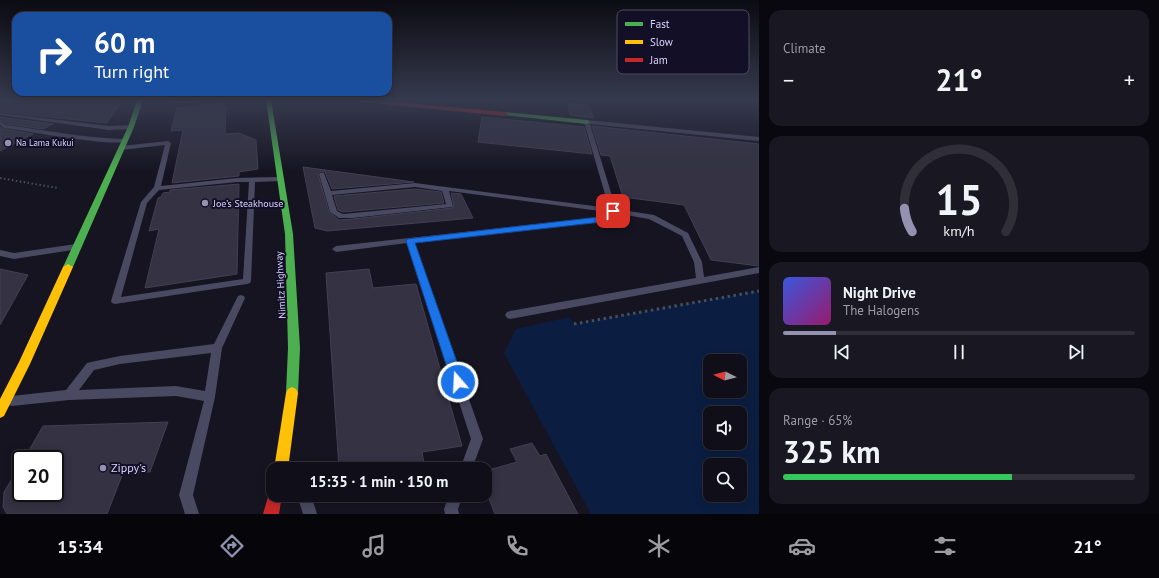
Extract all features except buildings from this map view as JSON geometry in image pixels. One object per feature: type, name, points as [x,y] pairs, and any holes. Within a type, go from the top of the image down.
[{"type":"main road","points":[[0,412],[77,247],[132,124]]},
{"type":"main road","name":"Nimitz Highway","points":[[272,124],[288,234],[294,348],[291,407],[282,462]]},
{"type":"main road","points":[[271,514],[274,502]]},
{"type":"lane","points":[[1,124],[4,126],[123,144],[168,143],[157,188],[144,202],[115,301],[247,280],[252,180]]},
{"type":"lane","points":[[78,124],[109,128],[131,127]]},
{"type":"lane","points":[[588,124],[613,211]]},
{"type":"lane","points":[[607,124],[759,139]]},
{"type":"lane","points":[[322,174],[334,212],[342,216],[450,206],[445,189]]},
{"type":"lane","points":[[157,188],[237,180],[281,179]]},
{"type":"lane","points":[[328,193],[415,185],[651,217],[685,235],[698,262],[700,280]]},
{"type":"lane","points":[[336,249],[602,219],[613,211]]},
{"type":"lane","points":[[410,241],[477,439],[469,462]]},
{"type":"lane","points":[[0,252],[14,256],[77,247]]},
{"type":"lane","points":[[510,315],[759,270]]},
{"type":"lane","points":[[192,514],[186,495],[210,397],[217,348],[242,298]]},
{"type":"lane","points":[[70,395],[91,366],[120,360],[217,348]]},
{"type":"lane","points":[[6,401],[70,395],[176,391],[210,397]]},
{"type":"lane","points":[[286,438],[293,462]]},
{"type":"lane","points":[[306,502],[310,514]]},
{"type":"lane","points":[[452,514],[451,509],[454,502]]},
{"type":"path","points":[[0,178],[58,188]]},
{"type":"path","points":[[574,324],[759,291]]},
{"type":"water","points":[[759,291],[759,514],[591,514],[504,353],[516,329],[569,317],[575,324]]},
{"type":"traffic: fast","points":[[68,267],[132,124]]},
{"type":"traffic: fast","points":[[272,124],[289,234],[294,348],[292,393]]},
{"type":"traffic: slow","points":[[0,412],[24,364],[68,267]]},
{"type":"traffic: slow","points":[[282,462],[292,393]]},
{"type":"traffic: jam","points":[[271,514],[274,502]]},
{"type":"place","name":"Na Lama Kukui","points":[[8,143]]},
{"type":"place","name":"Joe’s Steakhouse","points":[[205,203]]},
{"type":"place","name":"Zippy's","points":[[103,468]]},
{"type":"route","points":[[458,382],[410,241],[602,219],[613,211]]}]
